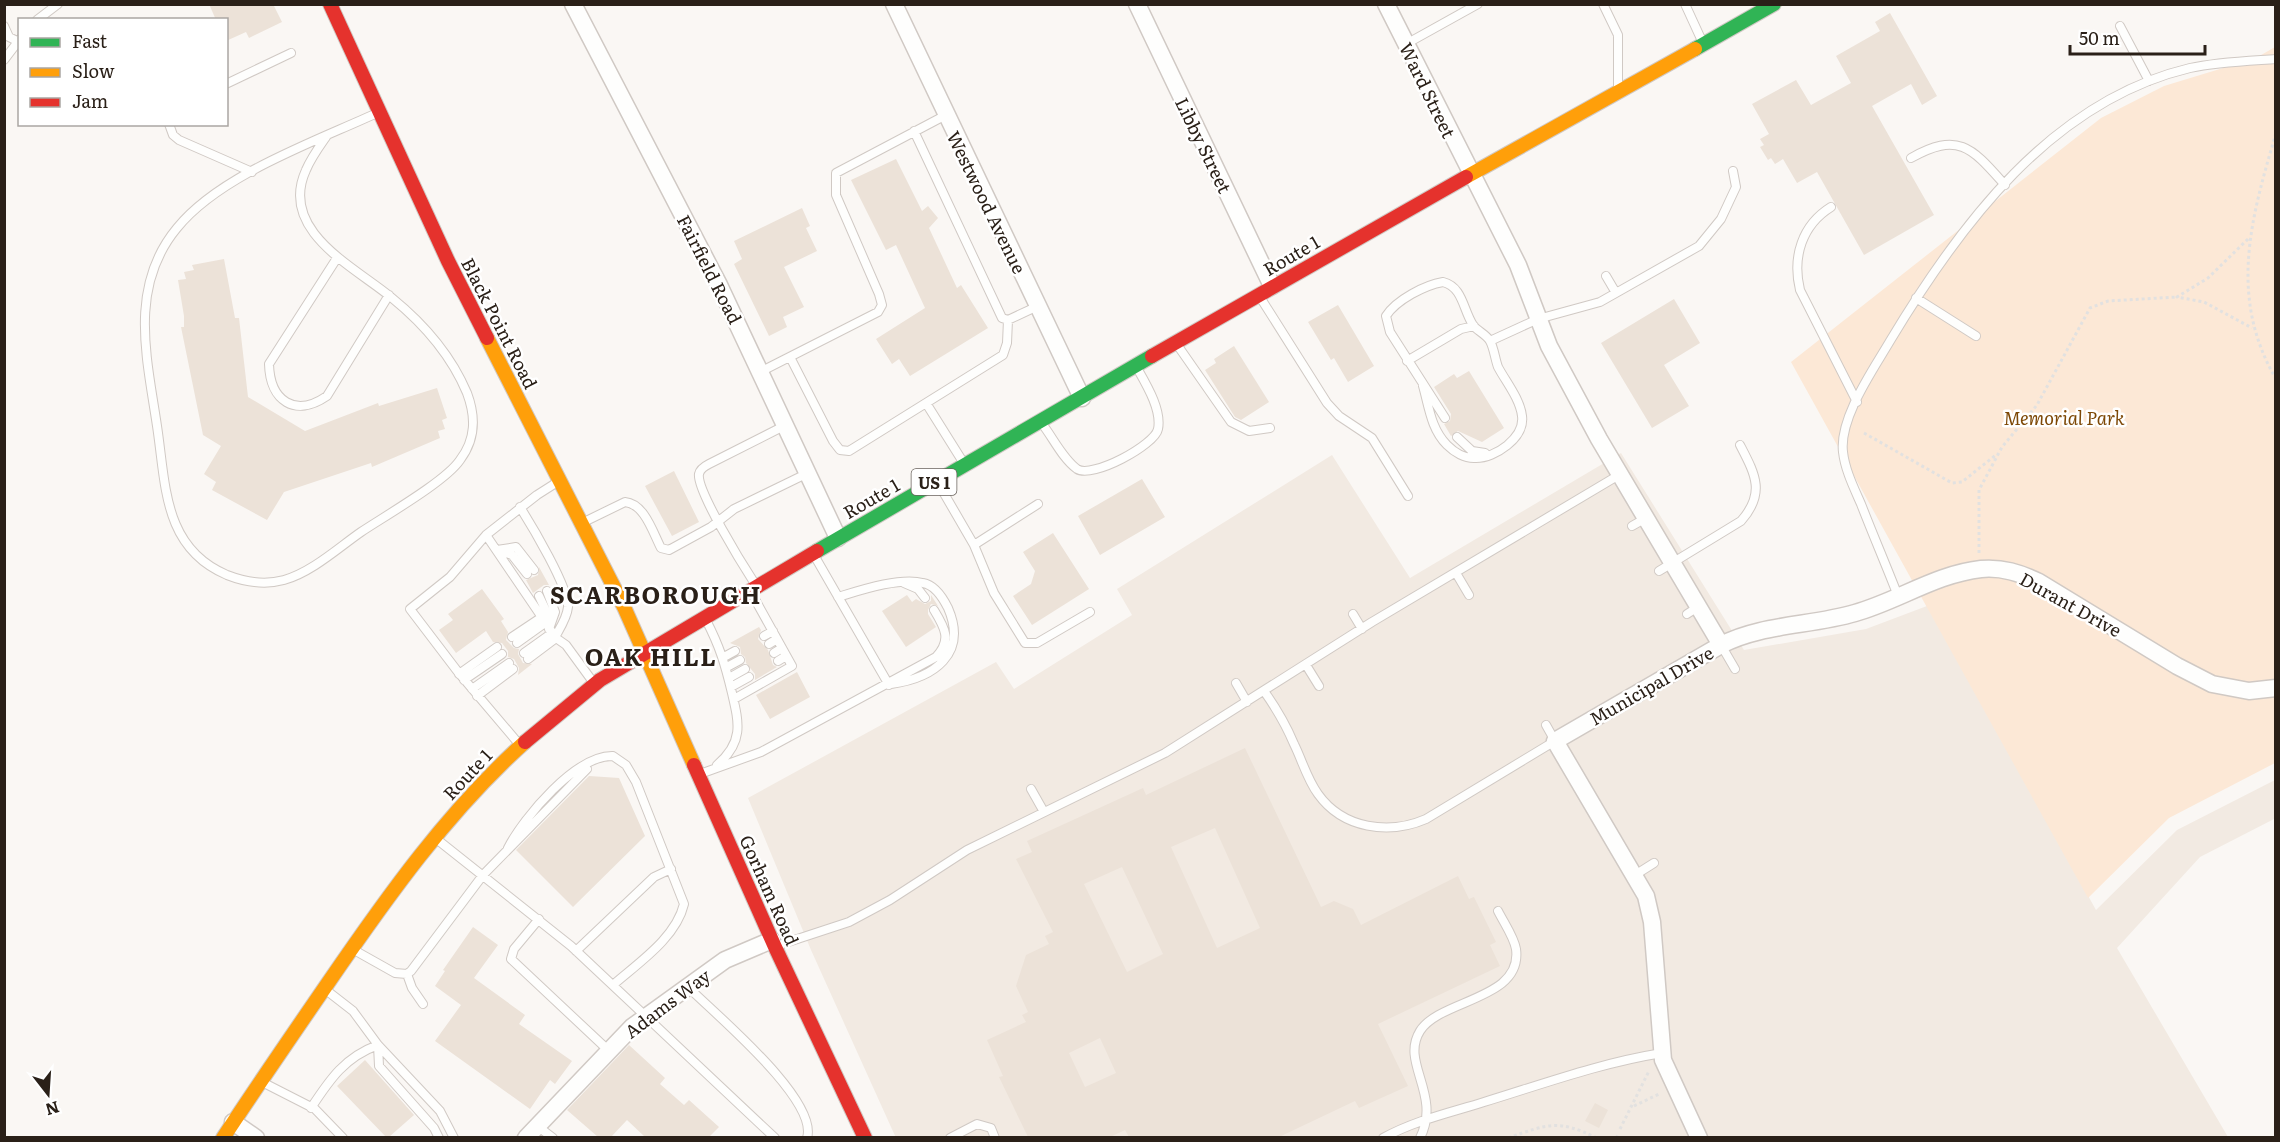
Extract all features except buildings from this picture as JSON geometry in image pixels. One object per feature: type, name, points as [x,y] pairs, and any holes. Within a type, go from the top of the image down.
[{"type":"main road","name":"Black Point Road","points":[[330,4],[448,261],[646,654]]},
{"type":"main road","name":"Route 1","points":[[223,1137],[351,949],[434,837],[520,745],[594,684],[838,538],[1265,290],[1774,4]]},
{"type":"main road","name":"Gorham Road","points":[[646,654],[706,772],[774,944],[865,1137]]},
{"type":"street","name":"Fairfield Road","points":[[573,4],[719,285],[838,538]]},
{"type":"street","name":"Westwood Avenue","points":[[894,4],[1082,398]]},
{"type":"street","name":"Libby Street","points":[[1137,4],[1265,290]]},
{"type":"street","name":"Ward Street","points":[[1386,4],[1470,175]]},
{"type":"street","name":"Municipal Drive","points":[[1470,175],[1518,266],[1549,346],[1619,475],[1639,522],[1693,611],[1721,645],[1555,741]]},
{"type":"street","name":"Durant Drive","points":[[1721,645],[1749,634],[1856,613],[1964,572],[1994,569],[2011,571],[2038,582],[2177,666],[2212,684],[2249,691],[2276,688]]},
{"type":"street","points":[[1555,741],[1646,896],[1652,922],[1662,1053],[1668,1072],[1699,1137]]},
{"type":"street","name":"Adams Way","points":[[531,1131],[608,1050],[645,1017],[725,960],[774,944]]},
{"type":"street","points":[[233,1122],[256,1137]]},
{"type":"lane","points":[[40,18],[58,4]]},
{"type":"lane","points":[[1406,44],[1478,4]]},
{"type":"lane","points":[[1603,4],[1618,35],[1618,93]]},
{"type":"lane","points":[[1685,4],[1704,44]]},
{"type":"lane","points":[[4,26],[9,37],[18,40],[4,60]]},
{"type":"lane","points":[[2120,26],[2149,81]]},
{"type":"lane","points":[[228,83],[291,54]]},
{"type":"lane","points":[[1898,596],[1843,453],[1846,430],[1857,402],[1916,298],[1960,236],[2005,185],[2031,157],[2072,123],[2149,81],[2205,66],[2276,59]]},
{"type":"lane","points":[[326,136],[304,172],[302,196],[314,233],[337,258],[389,295],[435,339],[464,387],[472,409],[474,428],[470,446],[452,470],[294,576],[275,581],[249,581],[214,568],[195,555],[183,540],[170,509],[144,324],[147,288],[164,249],[180,225],[218,190],[326,136],[380,112]]},
{"type":"lane","points":[[760,372],[878,312],[882,305],[836,195],[836,173],[946,115]]},
{"type":"lane","points":[[170,126],[173,135],[179,140],[252,172]]},
{"type":"lane","points":[[914,131],[1002,318],[1008,320],[1038,306]]},
{"type":"lane","points":[[1911,158],[1944,143],[1960,146],[1980,157],[2005,185]]},
{"type":"lane","points":[[1490,341],[1538,319],[1590,305],[1616,293],[1705,241],[1721,219],[1736,187],[1733,171]]},
{"type":"lane","points":[[1831,207],[1810,223],[1800,249],[1796,274],[1800,290],[1857,402]]},
{"type":"lane","points":[[337,258],[269,364],[269,382],[277,396],[287,403],[302,406],[316,404],[327,396],[389,295]]},
{"type":"lane","points":[[1606,276],[1616,293]]},
{"type":"lane","points":[[1423,386],[1430,418],[1451,448],[1462,456],[1476,458],[1500,449],[1517,435],[1523,419],[1497,365],[1490,341],[1474,326],[1455,288],[1443,282],[1429,286],[1393,306],[1386,316],[1390,332],[1445,418]]},
{"type":"lane","points":[[1265,290],[1327,403],[1339,416],[1372,438],[1408,496]]},
{"type":"lane","points":[[1916,298],[1976,336]]},
{"type":"lane","points":[[790,357],[833,441],[840,450],[849,451],[1003,355],[1007,343],[1008,320]]},
{"type":"lane","points":[[1407,361],[1461,329],[1474,326]]},
{"type":"lane","points":[[1176,343],[1231,422],[1249,431],[1270,428]]},
{"type":"lane","points":[[1041,422],[1077,469],[1087,472],[1104,468],[1148,442],[1157,434],[1159,426],[1150,394],[1136,366]]},
{"type":"lane","points":[[926,403],[964,465]]},
{"type":"lane","points":[[734,699],[792,666],[780,655],[771,637],[753,589],[718,521],[699,477],[700,471],[709,464],[786,425]]},
{"type":"lane","points":[[1457,437],[1465,447],[1480,453],[1500,449]]},
{"type":"lane","points":[[1666,567],[1741,521],[1749,512],[1756,496],[1756,485],[1740,445]]},
{"type":"lane","points":[[581,523],[625,502],[632,503],[640,509],[661,548],[669,550],[734,509],[808,473]]},
{"type":"lane","points":[[774,944],[849,922],[890,900],[967,850],[1165,753],[1362,629],[1619,475]]},
{"type":"lane","points":[[520,745],[461,677],[410,609],[450,577],[486,535],[520,507],[560,481]]},
{"type":"lane","points":[[937,481],[974,545],[994,593],[1025,643],[1037,642],[1090,612]]},
{"type":"lane","points":[[974,545],[1038,504]]},
{"type":"lane","points":[[520,507],[540,540],[567,597],[566,615],[526,656]]},
{"type":"lane","points":[[486,535],[550,629],[571,652],[594,684]]},
{"type":"lane","points":[[497,550],[516,547],[530,572]]},
{"type":"lane","points":[[813,553],[890,685]]},
{"type":"lane","points":[[1456,573],[1468,595]]},
{"type":"lane","points":[[706,772],[761,752],[860,697],[890,685],[913,680],[939,665],[949,654],[955,638],[951,617],[940,594],[922,582],[866,588],[838,597]]},
{"type":"lane","points":[[904,583],[918,589],[925,598]]},
{"type":"lane","points":[[543,593],[550,629]]},
{"type":"lane","points":[[890,685],[941,652],[946,641],[946,631],[934,610]]},
{"type":"lane","points":[[1353,614],[1362,629]]},
{"type":"lane","points":[[705,618],[724,657],[739,718],[737,738],[728,754],[706,772]]},
{"type":"lane","points":[[514,640],[550,629]]},
{"type":"lane","points":[[1721,645],[1734,669]]},
{"type":"lane","points":[[461,677],[500,650]]},
{"type":"lane","points":[[724,657],[738,656],[727,667]]},
{"type":"lane","points":[[1306,665],[1319,686]]},
{"type":"lane","points":[[475,693],[511,666]]},
{"type":"lane","points":[[730,682],[747,673]]},
{"type":"lane","points":[[1236,683],[1247,702]]},
{"type":"lane","points":[[1264,691],[1281,717],[1318,795],[1343,816],[1370,827],[1403,828],[1426,819],[1555,741],[1546,725]]},
{"type":"lane","points":[[351,949],[395,973],[407,974],[416,967],[483,875],[508,848],[601,758],[613,756],[629,770],[683,898],[682,911],[664,938],[614,986]]},
{"type":"lane","points":[[1031,789],[1044,812]]},
{"type":"lane","points":[[434,837],[576,951],[775,1137]]},
{"type":"lane","points":[[1635,875],[1654,863]]},
{"type":"lane","points":[[576,951],[654,877],[671,869]]},
{"type":"lane","points":[[1420,1137],[1428,1117],[1414,1055],[1416,1038],[1431,1020],[1496,988],[1510,974],[1516,949],[1498,911]]},
{"type":"lane","points":[[539,919],[514,949],[511,959],[608,1050]]},
{"type":"lane","points":[[407,974],[412,988],[423,1004]]},
{"type":"lane","points":[[688,987],[788,1086],[805,1116],[809,1130],[807,1137]]},
{"type":"lane","points":[[324,989],[353,1011],[378,1045],[440,1111],[454,1137]]},
{"type":"lane","points":[[312,1108],[344,1064],[359,1052],[378,1045]]},
{"type":"lane","points":[[378,1045],[379,1066],[434,1128],[438,1137]]},
{"type":"lane","points":[[1383,1137],[1428,1117],[1604,1064],[1662,1053]]},
{"type":"lane","points":[[261,1082],[312,1108],[344,1137]]},
{"type":"lane","points":[[950,1137],[977,1124],[991,1128],[995,1137]]},
{"type":"lane","points":[[531,1131],[553,1137]]},
{"type":"path","points":[[2276,133],[2248,239],[2247,291],[2252,328],[2276,379]]},
{"type":"path","points":[[2176,297],[2208,278],[2248,239]]},
{"type":"path","points":[[1864,432],[1952,483],[1962,482],[1998,453],[2037,405],[2090,308],[2108,301],[2176,297],[2204,302],[2252,328]]},
{"type":"path","points":[[1979,553],[1977,496],[1998,453]]},
{"type":"path","points":[[1620,1129],[1634,1106],[1649,1070]]},
{"type":"path","points":[[1634,1106],[1659,1094]]},
{"type":"path","points":[[1508,1137],[1539,1127],[1564,1124],[1597,1137]]},
{"type":"shaded area","points":[[1621,453],[1744,650],[1866,629],[1927,606],[2096,910],[2177,830],[2275,780],[2276,818],[2200,857],[2117,948],[2228,1137],[896,1138],[811,950],[748,798],[996,662],[1014,689],[1132,615],[1117,589],[1332,455],[1410,578]]},
{"type":"green space","name":"Memorial Park","points":[[2275,47],[2275,763],[2169,818],[2088,898],[1791,362],[2101,118],[2164,86],[2256,58]]},
{"type":"traffic: fast","points":[[1695,49],[1774,4]]},
{"type":"traffic: fast","points":[[817,551],[1152,356]]},
{"type":"traffic: slow","points":[[1466,177],[1695,49]]},
{"type":"traffic: slow","points":[[487,338],[624,607],[694,765]]},
{"type":"traffic: slow","points":[[223,1138],[396,887],[444,826],[525,742]]},
{"type":"traffic: jam","points":[[330,4],[448,261],[487,338]]},
{"type":"traffic: jam","points":[[1152,356],[1466,177]]},
{"type":"traffic: jam","points":[[525,742],[600,680],[817,551]]},
{"type":"traffic: jam","points":[[694,765],[775,947],[865,1138]]},
{"type":"district","name":"SCARBOROUGH","points":[[656,593]]},
{"type":"district","name":"OAK HILL","points":[[651,655]]}]
